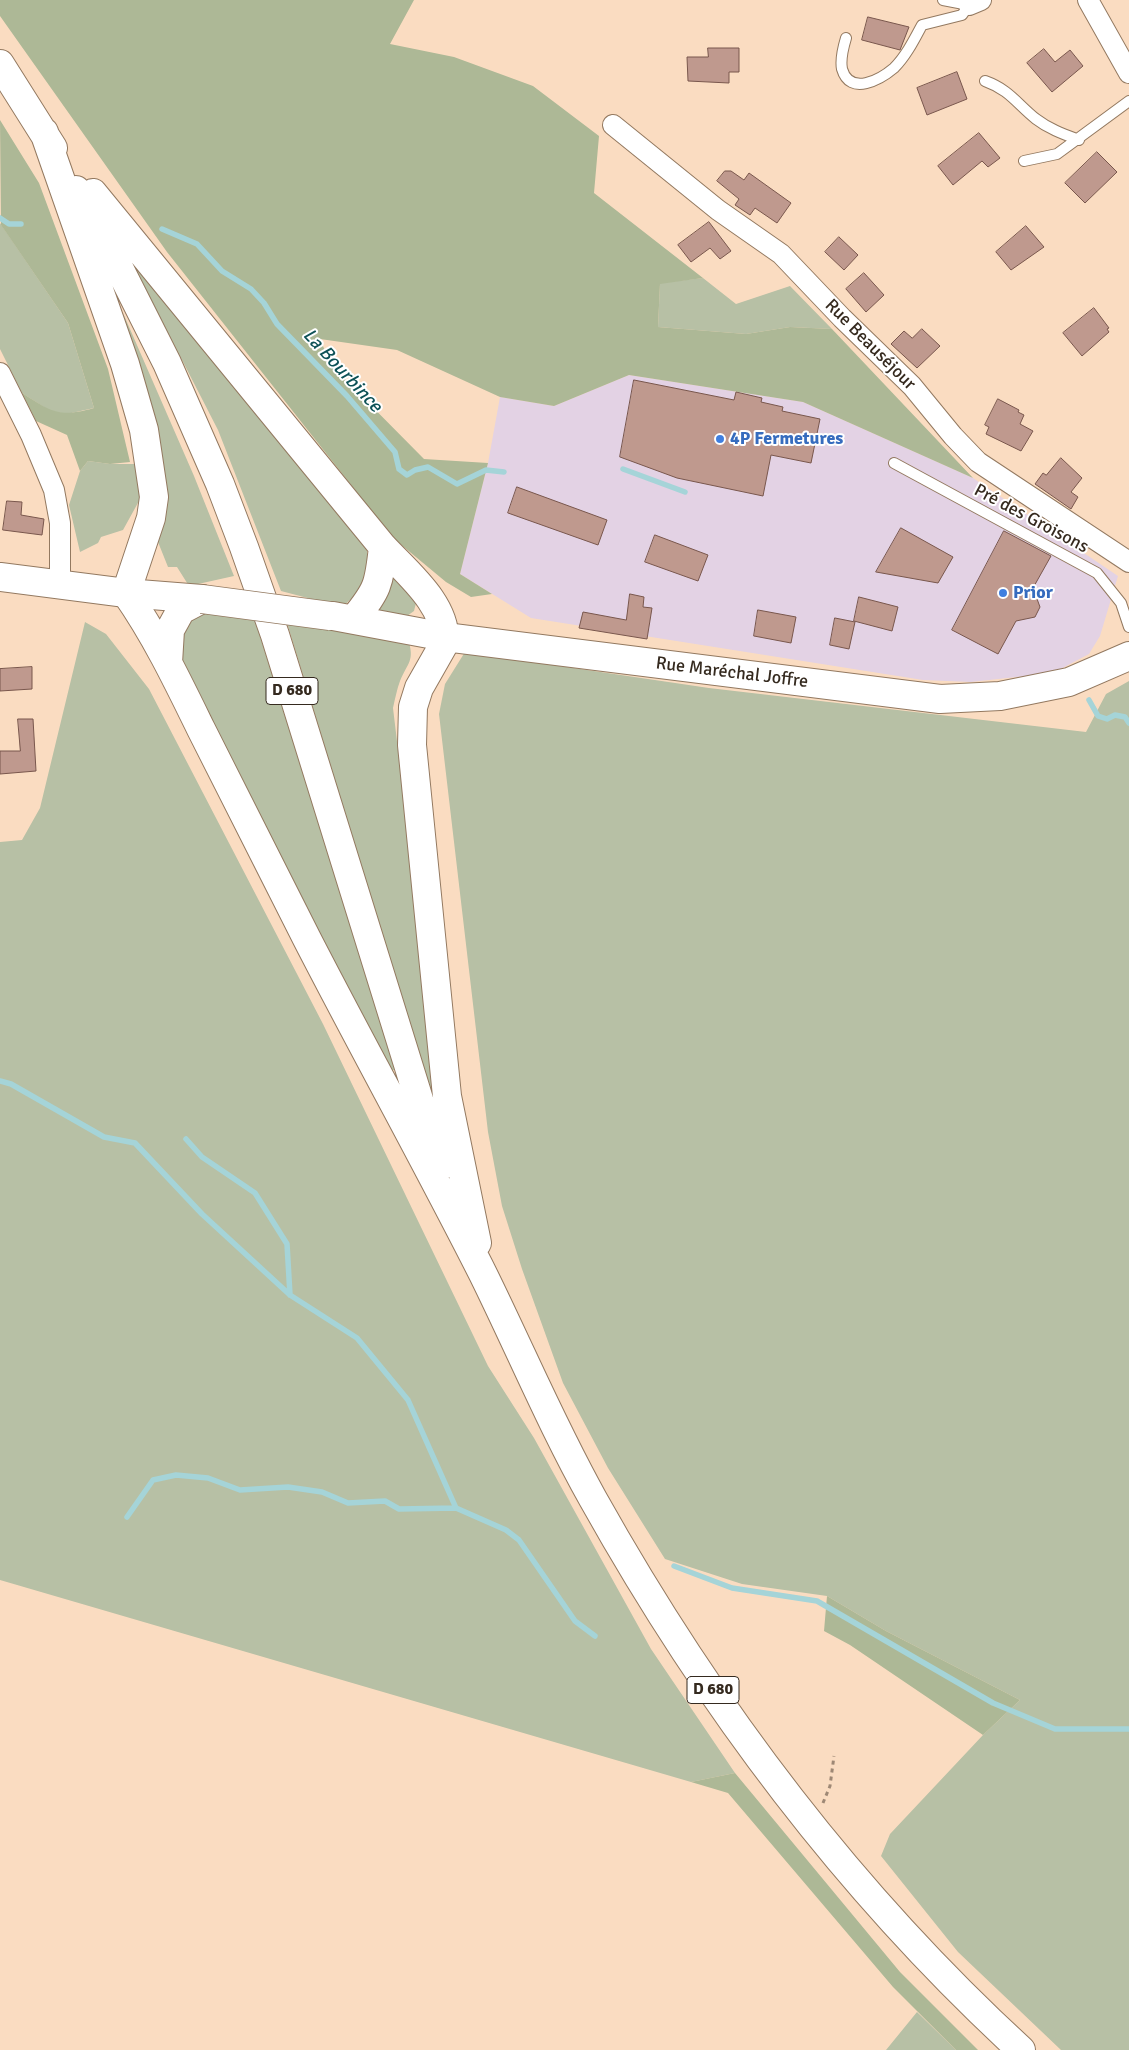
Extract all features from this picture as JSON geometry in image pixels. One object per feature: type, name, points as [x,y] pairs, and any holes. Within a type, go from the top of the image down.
[{"type":"main road","name":"D 680","points":[[0,64],[44,132],[107,244],[163,355],[220,484],[275,635],[425,1119],[483,1274],[549,1414],[631,1565],[757,1755],[850,1873],[924,1956],[1021,2050]]},
{"type":"main road","points":[[44,132],[200,327],[383,547],[425,593],[440,615],[445,637],[444,644],[419,688],[414,707],[412,745],[447,1096],[483,1274]]},
{"type":"main road","points":[[44,132],[125,364],[144,430],[154,497],[151,518],[126,593],[161,647],[307,938],[483,1274]]},
{"type":"main road","points":[[342,617],[368,602],[380,582],[383,547]]},
{"type":"main road","name":"Rue Maréchal Joffre","points":[[0,577],[126,593],[202,598],[342,617],[445,637],[940,699],[1000,696],[1069,682],[1129,656]]},
{"type":"main road","points":[[168,664],[170,630],[181,610],[202,598]]},
{"type":"street","points":[[1088,0],[1129,73]]},
{"type":"street","name":"Rue Beauséjour","points":[[613,125],[718,210],[782,254],[842,318],[912,386],[953,436],[978,462],[1129,562]]},
{"type":"street","points":[[0,372],[31,435],[54,490],[60,523],[60,584]]},
{"type":"lane","points":[[943,0],[975,2]]},
{"type":"lane","points":[[846,38],[841,56],[842,69],[846,76],[855,83],[867,85],[878,80],[906,54],[922,25],[962,15],[975,2]]},
{"type":"lane","points":[[985,82],[1000,86],[1052,130],[1078,140]]},
{"type":"lane","points":[[1024,161],[1058,154],[1129,101]]},
{"type":"lane","name":"Pré des Groisons","points":[[894,463],[1097,573],[1121,603],[1129,626]]},
{"type":"path","points":[[814,1828],[830,1786],[834,1756]]},
{"type":"shaded area","points":[[629,375],[803,402],[973,478],[1118,576],[1100,636],[1089,654],[1053,673],[971,682],[923,680],[531,618],[460,574],[488,463],[500,397],[554,406]]},
{"type":"green space","points":[[0,0],[414,0],[390,44],[454,57],[533,86],[599,136],[594,193],[703,278],[660,284],[658,327],[746,334],[790,327],[832,329],[973,478],[803,402],[629,375],[554,406],[500,397],[397,350],[320,339],[331,365],[424,459],[488,463],[460,574],[492,594],[471,597],[446,582],[393,538],[167,252],[0,16]]},
{"type":"green space","points":[[0,120],[39,183],[108,369],[130,462],[110,464],[88,461],[80,471],[67,435],[36,421],[22,393],[49,409],[64,413],[94,408],[68,323],[1,225]]},
{"type":"green space","points":[[0,223],[68,323],[94,408],[67,414],[50,411],[22,393],[0,349]]},
{"type":"green space","points":[[127,253],[365,538],[368,560],[366,577],[358,592],[342,607],[281,591],[218,430]]},
{"type":"green space","points":[[703,278],[736,304],[790,286],[832,329],[790,327],[746,334],[658,327],[660,283]]},
{"type":"green space","points":[[123,313],[194,476],[234,576],[189,586],[177,567],[168,567],[158,542],[165,521],[166,488],[148,398]]},
{"type":"green space","points":[[88,461],[110,464],[142,464],[139,501],[123,530],[101,537],[98,543],[80,552],[69,505],[80,471]]},
{"type":"green space","points":[[389,566],[411,593],[416,603],[414,611],[407,616],[374,611]]},
{"type":"green space","points":[[198,611],[255,620],[396,1070],[387,1070],[183,677],[182,641],[187,626]]},
{"type":"green space","points":[[85,622],[106,634],[149,689],[323,1024],[488,1366],[534,1438],[651,1649],[735,1773],[691,1782],[0,1580],[0,842],[22,840],[40,808]]},
{"type":"green space","points":[[287,623],[408,639],[411,657],[399,684],[393,708],[433,1041],[437,1115]]},
{"type":"green space","points":[[465,652],[709,688],[1086,732],[1106,694],[1129,681],[1129,2050],[1061,2050],[958,1952],[881,1856],[890,1834],[983,1735],[1020,1700],[886,1631],[827,1596],[742,1584],[665,1559],[608,1468],[563,1383],[522,1269],[502,1206],[488,1132],[439,714],[445,684]]},
{"type":"green space","points":[[827,1596],[886,1631],[1020,1700],[983,1735],[850,1645],[824,1631]]},
{"type":"green space","points":[[735,1773],[900,1972],[978,2050],[956,2050],[893,1987],[728,1793],[691,1782]]},
{"type":"green space","points":[[917,2012],[956,2050],[886,2050]]},
{"type":"building","points":[[868,17],[909,27],[900,50],[862,40]]},
{"type":"building","points":[[708,48],[739,48],[739,72],[729,72],[729,83],[688,81],[687,57],[708,57]]},
{"type":"building","points":[[1044,49],[1055,62],[1070,50],[1083,66],[1052,92],[1027,63]]},
{"type":"building","points":[[957,72],[967,99],[927,115],[917,88]]},
{"type":"building","points":[[979,133],[1000,158],[988,167],[982,161],[953,185],[938,166]]},
{"type":"building","points":[[1097,152],[1117,172],[1085,203],[1065,183]]},
{"type":"building","points":[[725,171],[731,171],[744,180],[749,173],[791,203],[777,223],[755,208],[750,215],[735,205],[739,199],[717,181]]},
{"type":"building","points":[[709,222],[731,251],[720,259],[710,248],[691,262],[678,245]]},
{"type":"building","points":[[1026,226],[1044,247],[1011,270],[996,252]]},
{"type":"building","points":[[839,237],[858,255],[844,270],[825,252]]},
{"type":"building","points":[[864,273],[884,295],[866,312],[846,289]]},
{"type":"building","points":[[1094,308],[1109,328],[1107,329],[1109,332],[1082,356],[1063,333]]},
{"type":"building","points":[[922,329],[940,346],[917,368],[891,344],[904,331],[912,338]]},
{"type":"building","name":"4P Fermetures","points":[[634,380],[734,400],[736,392],[762,398],[761,402],[783,407],[782,411],[820,419],[811,463],[771,455],[763,496],[677,478],[620,457]]},
{"type":"building","points":[[998,399],[1019,410],[1018,412],[1024,415],[1020,424],[1033,431],[1021,451],[986,434],[989,427],[985,425]]},
{"type":"building","points":[[1061,458],[1082,478],[1071,492],[1078,497],[1071,509],[1035,484],[1043,473],[1046,475]]},
{"type":"building","points":[[517,487],[607,520],[598,545],[508,513]]},
{"type":"building","points":[[7,501],[22,502],[21,515],[44,519],[42,535],[3,530]]},
{"type":"building","points":[[901,528],[953,557],[938,583],[876,572]]},
{"type":"building","name":"Prior","points":[[1004,531],[1051,556],[1033,588],[1040,607],[1035,617],[1016,621],[998,654],[952,630]]},
{"type":"building","points":[[655,535],[708,555],[698,581],[645,562]]},
{"type":"building","points":[[630,594],[644,597],[643,607],[652,608],[647,639],[579,628],[583,612],[626,620]]},
{"type":"building","points":[[859,597],[898,607],[892,631],[854,621]]},
{"type":"building","points":[[758,610],[796,617],[791,643],[754,636]]},
{"type":"building","points":[[835,618],[855,622],[849,649],[830,645]]},
{"type":"building","points":[[32,667],[32,689],[0,691],[0,669]]},
{"type":"building","points":[[18,719],[33,719],[36,771],[0,774],[0,751],[20,751]]},
{"type":"waterway","name":"La Bourbince","points":[[0,218],[9,224],[21,224]]},
{"type":"waterway","name":"La Bourbince","points":[[162,229],[197,244],[222,271],[251,289],[264,303],[277,324],[347,396],[395,452],[399,469],[407,475],[415,470],[428,467],[457,484],[486,470],[504,472]]},
{"type":"waterway","name":"La Bourbince","points":[[623,469],[685,492]]},
{"type":"waterway","name":"La Bourbince","points":[[1089,700],[1098,716],[1107,719],[1115,715],[1125,717],[1129,723]]},
{"type":"waterway","points":[[0,1081],[11,1084],[104,1137],[135,1143],[202,1214],[290,1295],[357,1338],[408,1400],[456,1508],[506,1530],[519,1540],[575,1621],[595,1636]]},
{"type":"waterway","points":[[186,1139],[202,1157],[255,1193],[287,1244],[290,1295]]},
{"type":"waterway","points":[[127,1517],[153,1480],[176,1475],[208,1478],[240,1490],[288,1487],[322,1492],[348,1503],[385,1501],[399,1509],[456,1508]]},
{"type":"waterway","points":[[674,1566],[732,1588],[817,1601],[993,1703],[1055,1729],[1129,1729]]},
{"type":"place","name":"4P Fermetures","points":[[720,439]]},
{"type":"place","name":"Prior","points":[[1003,593]]}]
